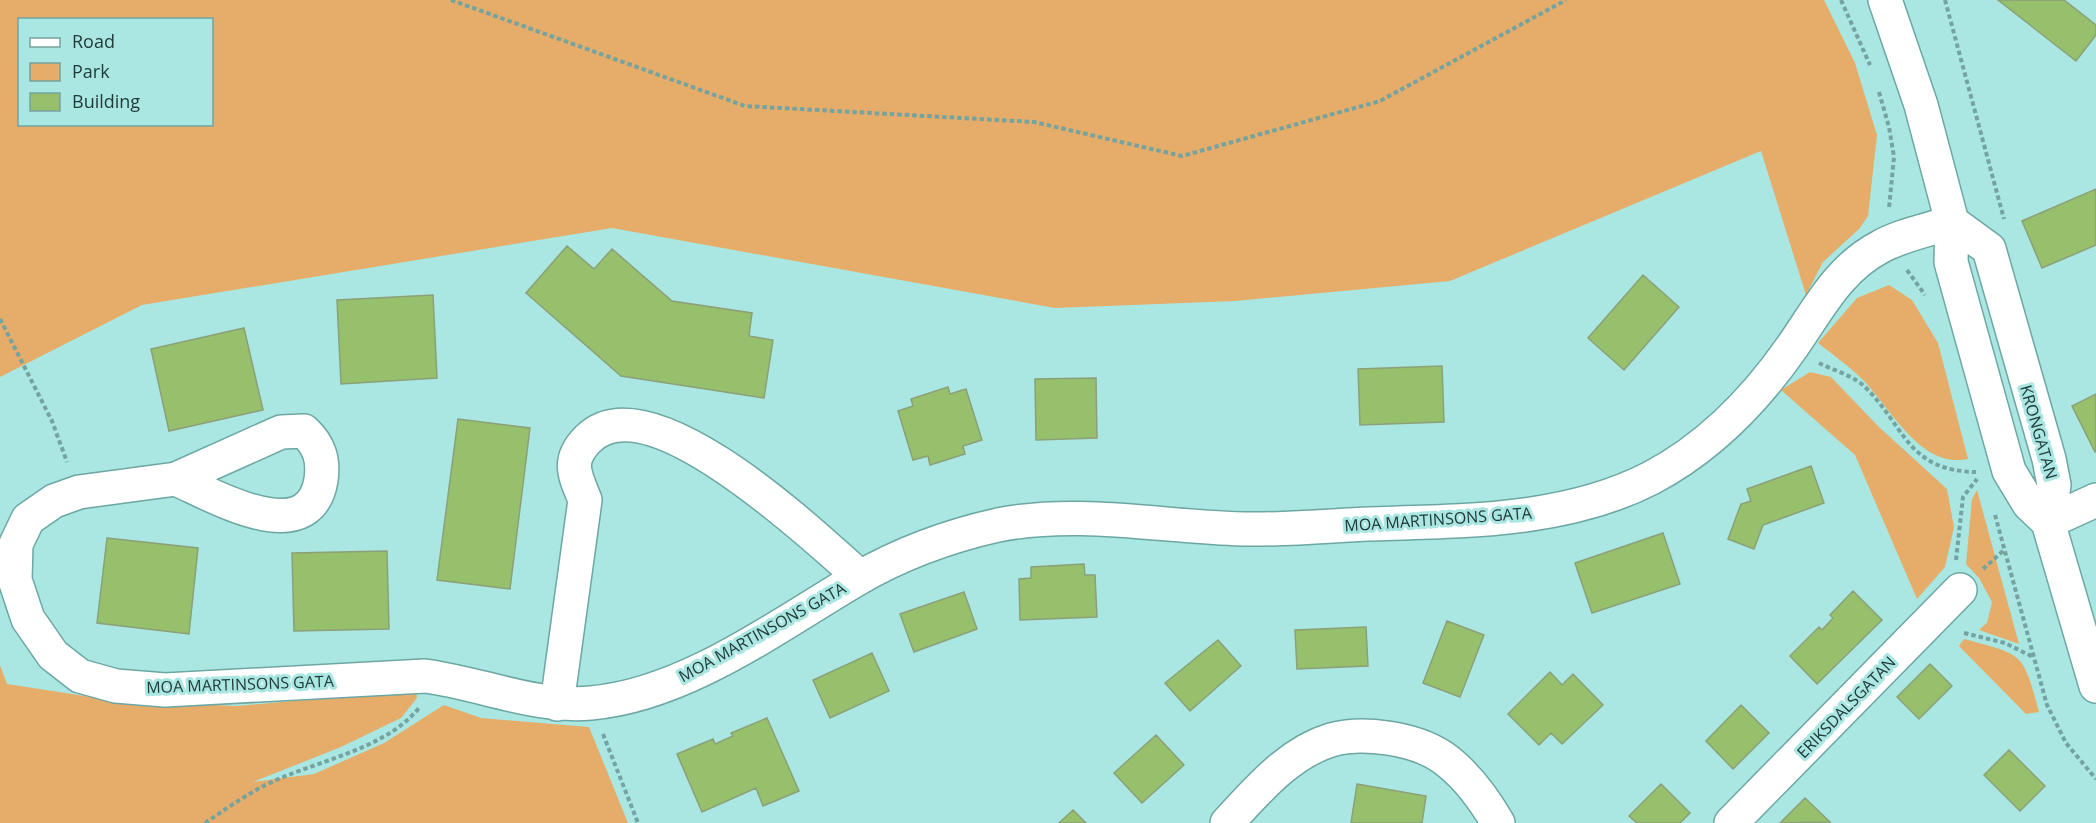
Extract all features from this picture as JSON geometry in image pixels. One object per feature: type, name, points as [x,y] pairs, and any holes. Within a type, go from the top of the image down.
[{"type":"street","name":"KRONGATAN","points":[[1885,0],[1921,105],[1952,222],[1951,262],[2009,471],[2029,504],[2048,522]]},
{"type":"street","name":"MOA MARTINSONS GATA","points":[[176,479],[79,492],[54,501],[28,519],[16,544],[15,580],[28,619],[53,655],[80,676],[116,686],[165,690],[425,676],[557,704],[591,703],[623,698],[702,668],[860,577],[918,549],[956,536],[1000,525],[1045,519],[1245,529],[1449,521],[1546,512],[1618,492],[1651,478],[1683,458],[1718,431],[1751,399],[1790,349],[1830,288],[1851,268],[1880,246],[1952,222]]},
{"type":"street","name":"MOA MARTINSONS GATA","points":[[557,704],[585,500],[573,470],[578,449],[592,435],[611,428],[633,426],[666,434],[701,451],[777,503],[860,577]]},
{"type":"street","points":[[2096,500],[2048,522],[2096,686]]},
{"type":"street","name":"ERIKSDALSGATAN","points":[[1731,823],[1960,590]]},
{"type":"street","points":[[1227,823],[1266,781],[1296,758],[1330,740],[1366,735],[1403,741],[1441,756],[1483,797],[1498,823]]},
{"type":"path","points":[[451,0],[745,106],[1034,122],[1182,156],[1380,100],[1566,0]]},
{"type":"path","points":[[0,319],[52,421],[79,492]]},
{"type":"path","points":[[1790,349],[1863,385],[1915,451],[1950,472],[1983,472],[1964,496],[1956,556],[1960,590]]},
{"type":"path","points":[[1916,635],[1941,637],[1968,632],[2005,643],[2034,657]]},
{"type":"path","points":[[205,823],[260,787],[355,750],[408,722],[440,678]]},
{"type":"path","points":[[591,703],[638,823]]},
{"type":"green space","points":[[0,0],[1824,0],[1855,63],[1877,135],[1868,216],[1859,229],[1823,262],[1806,295],[1761,151],[1450,281],[1235,301],[1055,308],[612,228],[142,305],[0,377]]},
{"type":"green space","points":[[1889,285],[1912,300],[1938,343],[1968,459],[1951,460],[1935,455],[1921,446],[1908,434],[1862,379],[1818,343],[1857,298]]},
{"type":"green space","points":[[1810,372],[1831,377],[1879,427],[1947,489],[1954,527],[1945,567],[1917,599],[1855,455],[1781,390]]},
{"type":"green space","points":[[1977,490],[2019,644],[1979,630],[1987,623],[1992,602],[1979,578],[1966,564],[1972,499]]},
{"type":"green space","points":[[1964,639],[2010,653],[2018,659],[2029,678],[2039,712],[2026,714],[1959,646]]},
{"type":"green space","points":[[0,665],[7,684],[111,700],[236,706],[416,690],[417,698],[401,718],[341,747],[253,782],[314,774],[384,743],[444,705],[481,718],[589,727],[628,823],[0,823]]},
{"type":"building","points":[[1998,0],[2064,0],[2096,25],[2096,35],[2076,61]]},
{"type":"building","points":[[2096,189],[2096,245],[2042,268],[2022,221]]},
{"type":"building","points":[[567,246],[594,269],[612,249],[672,301],[752,313],[749,336],[773,340],[764,398],[621,376],[526,293]]},
{"type":"building","points":[[1643,275],[1679,307],[1624,370],[1588,338]]},
{"type":"building","points":[[433,295],[437,378],[341,384],[337,300]]},
{"type":"building","points":[[244,328],[263,410],[169,431],[151,349]]},
{"type":"building","points":[[1442,366],[1444,422],[1360,425],[1358,369]]},
{"type":"building","points":[[1096,378],[1097,438],[1036,440],[1035,379]]},
{"type":"building","points":[[948,387],[950,394],[966,389],[982,440],[963,446],[965,454],[930,465],[928,456],[913,460],[898,411],[913,406],[911,399]]},
{"type":"building","points":[[2096,394],[2096,451],[2095,452],[2072,406]]},
{"type":"building","points":[[458,419],[530,428],[510,589],[437,580]]},
{"type":"building","points":[[1811,466],[1824,503],[1763,525],[1754,549],[1728,539],[1741,504],[1751,501],[1747,489]]},
{"type":"building","points":[[1663,533],[1680,584],[1592,613],[1575,563]]},
{"type":"building","points":[[107,538],[198,548],[189,634],[97,623]]},
{"type":"building","points":[[387,551],[389,629],[294,631],[292,553]]},
{"type":"building","points":[[1084,564],[1085,575],[1095,575],[1097,617],[1020,620],[1019,579],[1031,578],[1031,567]]},
{"type":"building","points":[[1853,591],[1882,620],[1817,684],[1790,656],[1819,627],[1822,630],[1833,618],[1830,615]]},
{"type":"building","points":[[964,592],[977,629],[914,652],[900,614]]},
{"type":"building","points":[[1447,621],[1484,635],[1460,697],[1423,683]]},
{"type":"building","points":[[1366,627],[1368,666],[1297,669],[1295,630]]},
{"type":"building","points":[[1218,640],[1241,666],[1190,711],[1165,683]]},
{"type":"building","points":[[872,653],[889,691],[830,718],[813,680]]},
{"type":"building","points":[[1930,664],[1952,686],[1919,719],[1897,697]]},
{"type":"building","points":[[1550,672],[1562,685],[1573,674],[1603,705],[1562,744],[1551,733],[1539,745],[1508,714]]},
{"type":"building","points":[[1741,705],[1769,733],[1733,769],[1706,741]]},
{"type":"building","points":[[767,718],[799,791],[763,806],[756,788],[702,812],[677,754],[713,739],[715,744],[733,736],[731,733]]},
{"type":"building","points":[[1156,735],[1184,765],[1142,803],[1114,773]]},
{"type":"building","points":[[2009,750],[2045,786],[2020,811],[1984,775]]},
{"type":"building","points":[[1357,784],[1426,796],[1422,823],[1351,823]]},
{"type":"building","points":[[1661,784],[1690,813],[1680,823],[1637,823],[1629,816]]},
{"type":"building","points":[[1805,798],[1830,822],[1780,823]]},
{"type":"building","points":[[1073,810],[1086,823],[1059,823]]}]
